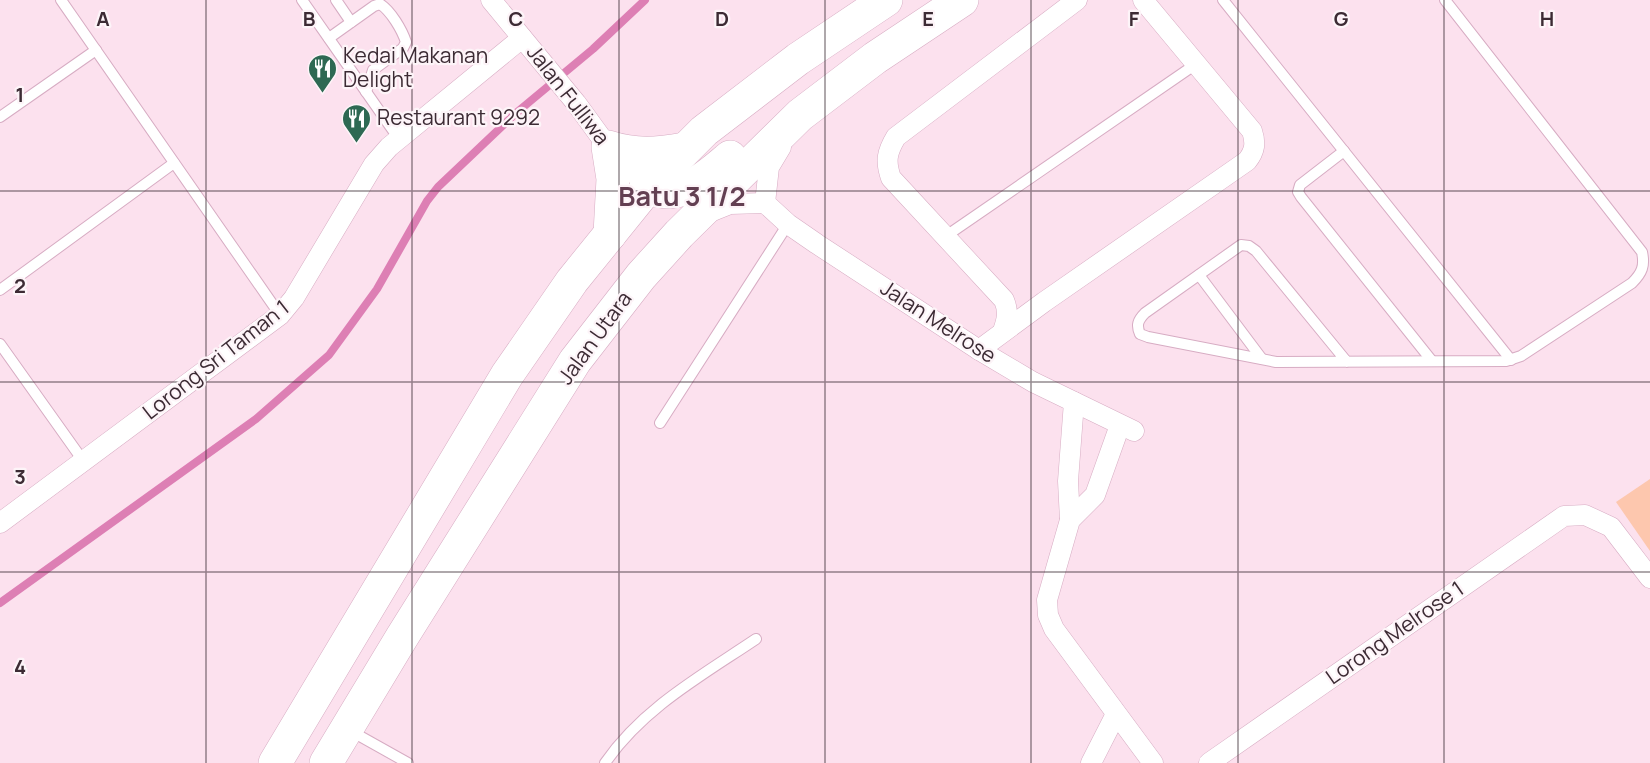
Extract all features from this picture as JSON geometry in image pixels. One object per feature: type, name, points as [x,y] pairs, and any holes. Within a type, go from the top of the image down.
[{"type":"highway","points":[[275,763],[507,375],[572,281],[648,187],[685,149],[798,59],[886,0]]},
{"type":"highway","name":"Jalan Utara","points":[[326,763],[575,361],[641,276],[800,115],[874,58],[962,0]]},
{"type":"highway","points":[[648,187],[659,192],[675,192],[696,185],[754,138],[800,115]]},
{"type":"highway","points":[[610,234],[613,179],[608,147],[627,153],[655,154],[685,149]]},
{"type":"street","name":"Jalan Fulliwa","points":[[492,0],[576,103],[608,147],[648,187]]},
{"type":"street","points":[[1003,332],[1007,308],[997,291],[891,178],[886,164],[888,150],[896,137],[1077,0]]},
{"type":"street","points":[[979,350],[1247,161],[1252,155],[1255,146],[1252,131],[1196,64],[1149,2]]},
{"type":"street","name":"Lorong Sri Taman 1","points":[[0,523],[280,315],[294,298],[374,164],[399,139],[522,38]]},
{"type":"street","points":[[680,234],[713,210],[747,202],[765,203],[769,166],[800,115]]},
{"type":"street","name":"Jalan Melrose","points":[[765,203],[788,224],[979,350],[1033,382],[1127,428],[1095,495],[1070,520],[1047,600],[1048,615],[1053,629],[1153,763]]},
{"type":"street","points":[[997,291],[1018,302],[1044,302]]},
{"type":"street","points":[[1070,520],[1068,481],[1074,402]]},
{"type":"street","name":"Lorong Melrose 1","points":[[1209,763],[1564,516],[1585,515],[1611,527],[1650,578]]},
{"type":"street","points":[[1092,763],[1116,714]]},
{"type":"lane","points":[[61,0],[280,315]]},
{"type":"lane","points":[[302,0],[399,139]]},
{"type":"lane","points":[[336,0],[351,22]]},
{"type":"lane","points":[[1223,0],[1511,360]]},
{"type":"lane","points":[[1347,362],[1250,246],[1241,245],[1144,313],[1138,320],[1137,328],[1140,334],[1276,362],[1347,362],[1432,361],[1506,361],[1521,356],[1632,283],[1641,274],[1644,263],[1642,252],[1445,0]]},
{"type":"lane","points":[[329,38],[380,4],[386,8],[406,42],[403,48],[374,70],[366,92]]},
{"type":"lane","points":[[0,117],[96,50]]},
{"type":"lane","points":[[946,236],[1196,64]]},
{"type":"lane","points":[[1344,151],[1300,185],[1298,192],[1432,361]]},
{"type":"lane","points":[[0,290],[174,163]]},
{"type":"lane","points":[[660,423],[788,224]]},
{"type":"lane","points":[[1199,275],[1262,359]]},
{"type":"lane","points":[[0,344],[84,462]]},
{"type":"lane","points":[[605,763],[617,746],[645,717],[674,694],[756,639]]},
{"type":"lane","points":[[346,728],[408,763]]},
{"type":"shaded area","points":[[1650,479],[1650,551],[1616,502]]},
{"type":"waterway","points":[[0,603],[256,419],[329,355],[377,289],[427,201],[438,187],[516,113],[593,49],[645,0]]},
{"type":"place","name":"Kedai Makanan Delight","points":[[322,94]]},
{"type":"place","name":"Restaurant 9292","points":[[356,144]]},
{"type":"district","name":"Batu 3 1/2","points":[[682,197]]}]
